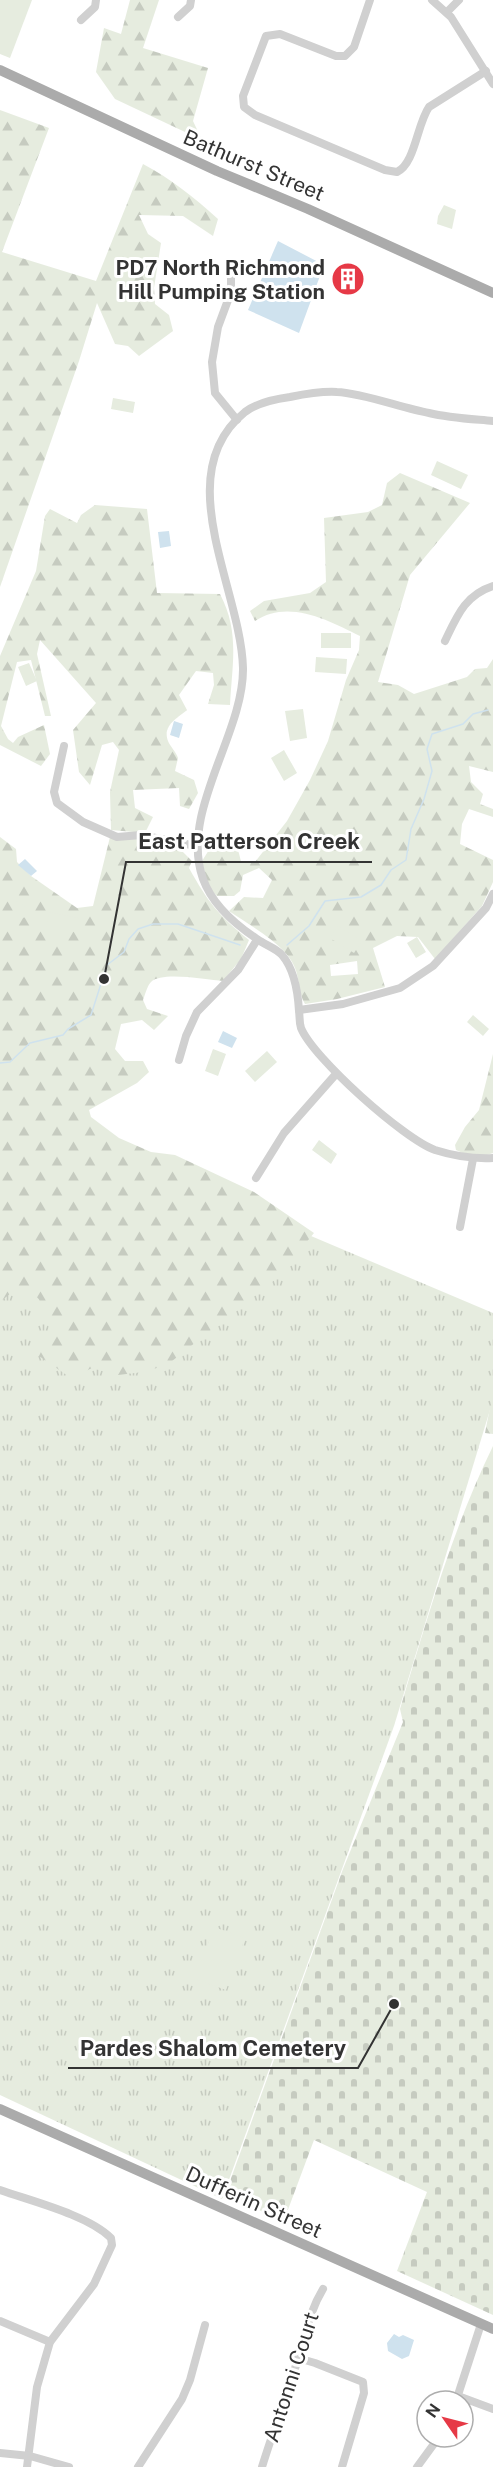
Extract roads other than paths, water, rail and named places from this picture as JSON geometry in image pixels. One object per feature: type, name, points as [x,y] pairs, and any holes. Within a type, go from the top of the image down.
[{"type":"main road","name":"Bathurst Street","points":[[0,70],[217,171],[308,209],[493,293]]},
{"type":"main road","name":"Dufferin Street","points":[[0,2109],[493,2329]]},
{"type":"street","points":[[81,20],[95,7],[96,0]]},
{"type":"street","points":[[178,16],[190,6],[191,0]]},
{"type":"street","points":[[370,0],[354,46],[345,56],[336,56],[280,34],[266,36],[245,90],[244,107],[266,120],[385,170],[397,172],[407,164],[424,114],[429,107],[486,71]]},
{"type":"street","points":[[432,0],[447,12],[459,28],[493,84]]},
{"type":"street","points":[[447,12],[459,0]]},
{"type":"street","points":[[231,273],[231,292],[218,327],[212,362],[215,393],[237,420]]},
{"type":"street","points":[[493,421],[431,414],[339,392],[311,393],[274,399],[247,410],[227,430],[215,450],[210,473],[212,520],[224,578],[239,629],[243,689],[210,790],[196,846],[203,880],[227,916],[281,954],[292,972],[299,1010],[299,1024],[306,1038],[336,1074],[407,1134],[433,1149],[474,1159],[493,1158]]},
{"type":"street","points":[[445,641],[459,612],[469,598],[493,586]]},
{"type":"street","points":[[64,746],[54,792],[57,803],[83,822],[117,837],[141,835],[196,846]]},
{"type":"street","points":[[299,1010],[343,1004],[400,987],[433,966],[486,908],[493,894]]},
{"type":"street","points":[[180,1060],[186,1036],[197,1012],[238,970],[257,939]]},
{"type":"street","points":[[256,1178],[284,1133],[336,1074]]},
{"type":"street","points":[[460,1227],[474,1159]]},
{"type":"street","points":[[0,2190],[63,2212],[99,2229],[111,2238],[112,2245],[94,2284],[50,2342],[37,2387],[27,2467]]},
{"type":"street","name":"Antonni Court","points":[[262,2467],[298,2358],[307,2322],[323,2289]]},
{"type":"street","points":[[0,2321],[50,2342]]},
{"type":"street","points":[[460,2389],[481,2324]]},
{"type":"street","points":[[138,2467],[182,2399],[190,2380],[205,2325]]},
{"type":"street","points":[[298,2358],[363,2382],[364,2393],[342,2467]]},
{"type":"street","points":[[475,2404],[493,2409]]},
{"type":"street","points":[[417,2467],[430,2449]]},
{"type":"street","points":[[0,2453],[30,2456],[69,2467]]},
{"type":"water","points":[[278,241],[324,265],[299,333],[248,310]]},
{"type":"water","points":[[169,531],[171,546],[160,548],[158,532]]},
{"type":"water","points":[[174,721],[183,724],[179,738],[170,735]]},
{"type":"water","points":[[25,859],[37,871],[31,876],[18,865]]},
{"type":"water","points":[[223,1031],[237,1038],[232,1048],[218,1042]]},
{"type":"water","points":[[394,2334],[414,2340],[409,2356],[402,2359],[388,2351],[387,2343]]},
{"type":"waterway","points":[[287,945],[309,926],[325,901],[361,897],[381,885],[391,870],[406,860],[411,829],[424,799],[432,771],[427,749],[432,734],[463,724],[473,714],[488,710]]},
{"type":"waterway","points":[[0,1063],[10,1062],[30,1043],[63,1035],[68,1029],[91,1015],[107,965],[124,952],[129,939],[138,929],[153,924],[178,924],[240,945]]},
{"type":"place","name":"PD7 North Richmond Hill Pumping Station","points":[[348,279]]},
{"type":"place","name":"East Patterson Creek","points":[[104,979]]},
{"type":"place","name":"Pardes Shalom Cemetery","points":[[394,2004]]}]
